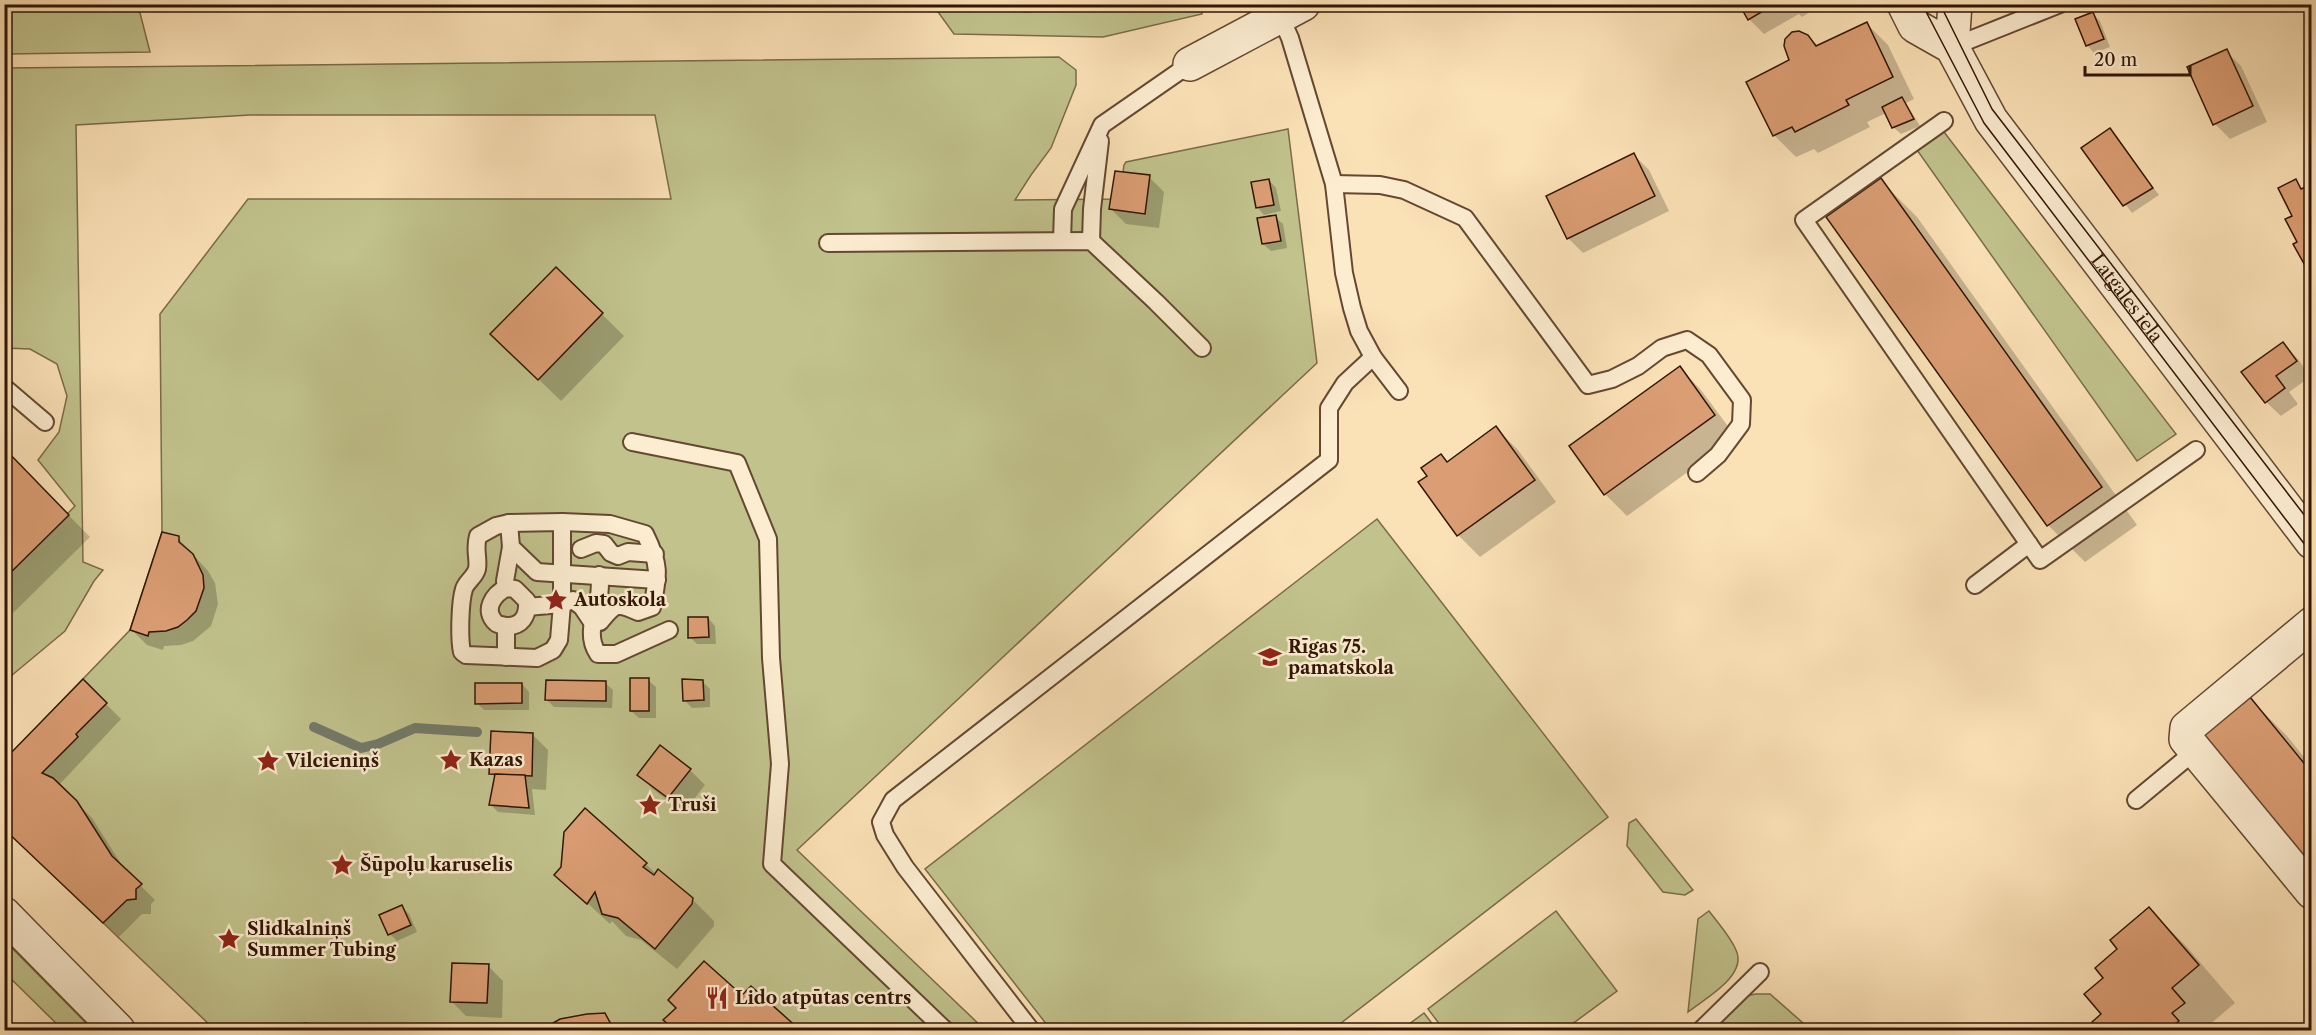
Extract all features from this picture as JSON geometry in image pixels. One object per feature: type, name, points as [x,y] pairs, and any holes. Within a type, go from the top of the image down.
[{"type":"street","points":[[1904,4],[1915,26],[1952,47],[1955,4]]},
{"type":"street","points":[[1190,64],[1292,11]]},
{"type":"street","name":"Latgales iela","points":[[1952,47],[1991,120],[2312,542]]},
{"type":"street","points":[[2312,624],[2187,728],[2186,739],[2312,892]]},
{"type":"street","points":[[4,914],[118,1030]]},
{"type":"lane","points":[[1952,47],[2060,4]]},
{"type":"lane","points":[[1292,11],[1290,38],[1334,183],[1344,273],[1352,308],[1359,331],[1373,357],[1399,391]]},
{"type":"lane","points":[[1062,241],[1063,209],[1102,125],[1190,64]]},
{"type":"lane","points":[[1944,121],[1804,220],[2040,560],[2196,450]]},
{"type":"lane","points":[[1091,241],[1092,209],[1102,125]]},
{"type":"lane","points":[[1334,183],[1380,185],[1404,190],[1465,218],[1588,385],[1612,379],[1638,366],[1662,348],[1687,340],[1709,355],[1742,400],[1741,424],[1718,455],[1697,473]]},
{"type":"lane","points":[[828,243],[1091,241],[1202,348]]},
{"type":"lane","points":[[1031,1030],[905,867],[885,835],[881,822],[893,800],[1329,460],[1329,408],[1346,383],[1373,357]]},
{"type":"lane","points":[[4,387],[45,422]]},
{"type":"lane","points":[[632,442],[736,463],[768,539],[771,658],[780,764],[772,864],[945,1030]]},
{"type":"lane","points":[[562,522],[569,574],[568,602],[559,640],[553,650],[537,658],[466,655],[462,652],[460,641],[464,588],[477,568],[475,548],[478,536],[496,526],[509,523],[562,522],[610,524],[645,534],[655,554],[657,580],[652,607],[638,612],[616,605],[600,622],[592,622]]},
{"type":"lane","points":[[509,523],[511,547],[505,581],[518,596],[528,612],[523,620],[514,626],[496,623],[491,615],[491,600],[497,592],[518,596],[568,602],[582,608],[592,622]]},
{"type":"lane","points":[[569,574],[581,549],[582,523]]},
{"type":"lane","points":[[581,549],[596,543],[604,544],[611,553],[618,556],[628,552],[655,554]]},
{"type":"lane","points":[[1975,585],[2029,544]]},
{"type":"lane","points":[[511,547],[537,572],[657,580]]},
{"type":"lane","points":[[518,596],[537,572]]},
{"type":"lane","points":[[599,575],[601,582],[598,603],[592,622],[592,644],[598,654],[616,654],[669,630]]},
{"type":"lane","points":[[463,600],[491,607]]},
{"type":"lane","points":[[506,626],[506,657]]},
{"type":"lane","points":[[2136,800],[2195,751]]},
{"type":"lane","points":[[1701,1030],[1760,972]]},
{"type":"green space","points":[[4,5],[138,5],[150,52],[5,54]]},
{"type":"green space","points":[[933,5],[975,5],[1026,12],[1098,5],[1202,5],[1202,14],[1103,37],[954,34]]},
{"type":"green space","name":"Lido atpūtas centrs","points":[[1059,57],[1076,70],[1076,85],[1051,148],[1015,200],[1119,199],[1126,162],[1288,129],[1317,363],[797,850],[985,1030],[215,1030],[5,829],[5,760],[130,630],[162,532],[160,314],[248,199],[671,199],[655,115],[250,115],[76,125],[83,562],[103,570],[94,581],[65,631],[5,681],[5,578],[75,506],[38,460],[59,432],[67,396],[57,364],[30,349],[5,348],[5,68]]},
{"type":"green space","points":[[1944,132],[2176,434],[2137,461],[1917,150]]},
{"type":"green space","points":[[1377,519],[1608,817],[1332,1030],[1051,1030],[925,869]]},
{"type":"green space","points":[[1636,819],[1693,890],[1685,895],[1663,892],[1627,846],[1629,823]]},
{"type":"green space","points":[[1556,911],[1617,991],[1564,1030],[1444,1030],[1428,1009]]},
{"type":"green space","points":[[1709,911],[1731,940],[1738,960],[1736,969],[1730,978],[1688,1012],[1698,919]]},
{"type":"green space","points":[[5,941],[93,1030],[63,1030],[5,973]]},
{"type":"green space","points":[[1770,994],[1811,1030],[1716,1030],[1714,1027],[1745,996]]},
{"type":"green space","points":[[1424,1013],[1437,1030],[1401,1030]]},
{"type":"building","points":[[1739,4],[1775,4],[1748,20]]},
{"type":"building","points":[[2093,12],[2104,39],[2086,46],[2075,19]]},
{"type":"building","points":[[1867,22],[1893,77],[1846,100],[1849,105],[1795,132],[1792,127],[1773,136],[1746,82],[1789,60],[1784,46],[1785,39],[1792,32],[1799,31],[1808,35],[1816,46]]},
{"type":"building","points":[[2227,49],[2253,106],[2213,125],[2187,67]]},
{"type":"building","points":[[1902,97],[1914,119],[1892,128],[1882,107]]},
{"type":"building","points":[[2110,128],[2153,188],[2123,206],[2081,148]]},
{"type":"building","points":[[1634,153],[1655,196],[1567,239],[1546,196]]},
{"type":"building","points":[[1115,171],[1150,175],[1145,214],[1109,209]]},
{"type":"building","points":[[1881,178],[2102,487],[2047,526],[1826,217]]},
{"type":"building","points":[[1269,179],[1274,205],[1256,208],[1251,182]]},
{"type":"building","points":[[2296,179],[2301,189],[2312,184],[2312,278],[2293,244],[2297,242],[2285,219],[2292,216],[2278,188]]},
{"type":"building","points":[[1276,215],[1281,241],[1262,244],[1257,218]]},
{"type":"building","points":[[556,267],[603,313],[538,380],[490,334]]},
{"type":"building","points":[[2283,342],[2297,361],[2276,376],[2285,388],[2265,403],[2241,372]]},
{"type":"building","points":[[1680,366],[1715,415],[1604,495],[1569,446]]},
{"type":"building","points":[[1496,426],[1535,480],[1457,536],[1418,482],[1427,476],[1421,468],[1441,454],[1447,462]]},
{"type":"building","points":[[4,448],[69,515],[4,579]]},
{"type":"building","points":[[162,532],[179,536],[179,542],[193,554],[203,575],[204,588],[196,611],[187,620],[178,627],[166,631],[149,632],[148,636],[130,630]]},
{"type":"building","points":[[688,617],[708,617],[709,637],[688,638]]},
{"type":"building","points":[[630,678],[649,678],[649,711],[630,711]]},
{"type":"building","points":[[83,679],[107,703],[76,734],[78,737],[42,773],[53,778],[77,801],[112,856],[142,884],[136,889],[136,899],[127,900],[103,923],[4,829],[4,760]]},
{"type":"building","points":[[682,679],[703,680],[704,700],[683,701]]},
{"type":"building","points":[[546,680],[606,681],[606,701],[545,700]]},
{"type":"building","points":[[475,683],[522,683],[522,703],[475,704]]},
{"type":"building","points":[[2250,697],[2312,773],[2312,867],[2204,735]]},
{"type":"building","points":[[491,731],[533,733],[532,776],[489,774]]},
{"type":"building","points":[[660,745],[691,769],[668,798],[637,775]]},
{"type":"building","points":[[495,774],[525,775],[529,808],[489,805]]},
{"type":"building","points":[[585,808],[647,863],[643,867],[654,875],[658,869],[693,898],[692,904],[655,949],[618,918],[602,914],[595,892],[587,904],[554,875],[561,867],[564,832]]},
{"type":"building","points":[[402,905],[411,925],[388,935],[379,915]]},
{"type":"building","points":[[2149,907],[2199,965],[2172,988],[2185,1003],[2172,1013],[2179,1021],[2167,1030],[2100,1030],[2092,1022],[2101,1014],[2084,994],[2103,978],[2095,968],[2117,949],[2110,940]]},
{"type":"building","name":"Lido atpūtas centrs","points":[[704,961],[742,995],[751,986],[800,1030],[669,1030],[672,1027],[663,1020],[676,1008],[668,1000]]},
{"type":"building","points":[[452,963],[489,964],[487,1003],[450,1002]]},
{"type":"building","points":[[605,1013],[614,1030],[541,1030],[560,1019]]},
{"type":"building","points":[[306,1023],[309,1030],[291,1030],[290,1026]]},
{"type":"waterway","points":[[314,727],[361,748],[378,744],[415,728],[477,732]]},
{"type":"tram line","points":[[1922,4],[1984,123],[2312,554]]},
{"type":"tram line","points":[[1940,4],[1992,109],[2312,525]]},
{"type":"place","name":"Autoskola","points":[[556,600]]},
{"type":"place","name":"Rīgas 75. pamatskola","points":[[1270,657]]},
{"type":"place","name":"Kazas","points":[[451,760]]},
{"type":"place","name":"Vilcieniņš","points":[[268,761]]},
{"type":"place","name":"Truši","points":[[650,805]]},
{"type":"place","name":"Šūpoļu karuselis","points":[[342,865]]},
{"type":"place","name":"Slidkalniņš Summer Tubing","points":[[229,939]]},
{"type":"place","name":"Lido atpūtas centrs","points":[[717,998]]}]
